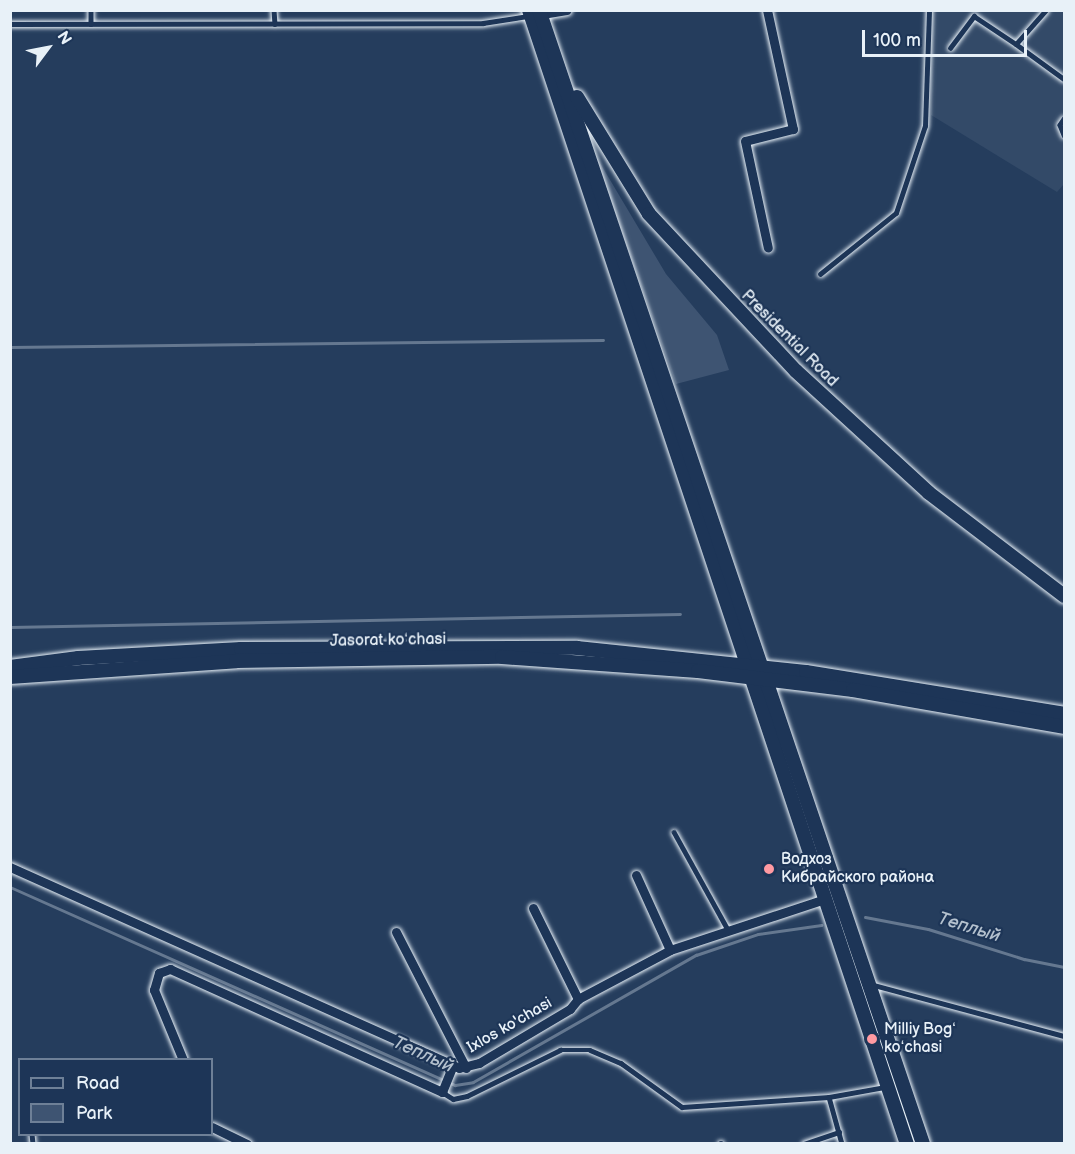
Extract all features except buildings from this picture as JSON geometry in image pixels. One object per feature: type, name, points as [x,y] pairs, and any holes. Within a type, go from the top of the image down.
[{"type":"main road","points":[[535,13],[553,50],[923,1143]]},
{"type":"main road","points":[[535,13],[748,671],[907,1143]]},
{"type":"main road","name":"Presidential Road","points":[[553,50],[586,116],[630,188],[690,262],[888,458],[970,528],[1065,596]]},
{"type":"main road","name":"Jasorat koʻchasi","points":[[10,667],[78,658],[241,649],[460,645],[577,648],[763,673]]},
{"type":"main road","name":"Jasorat koʻchasi","points":[[10,677],[161,664],[459,656],[748,671]]},
{"type":"main road","points":[[763,673],[1065,714]]},
{"type":"main road","points":[[763,673],[1065,727]]},
{"type":"street","points":[[535,13],[567,10]]},
{"type":"street","points":[[767,10],[792,129],[746,141],[768,248]]},
{"type":"street","name":"Ixlos ko'chasi","points":[[10,867],[452,1067],[466,1068],[570,1010],[578,999],[670,950],[825,899]]},
{"type":"street","points":[[636,875],[670,950]]},
{"type":"street","points":[[533,908],[578,999]]},
{"type":"street","points":[[396,932],[466,1068]]},
{"type":"street","points":[[183,1058],[154,990],[159,974],[170,969],[442,1092],[452,1067]]},
{"type":"street","points":[[213,1127],[247,1143]]},
{"type":"lane","points":[[91,10],[91,24]]},
{"type":"lane","points":[[274,10],[275,24]]},
{"type":"lane","points":[[820,274],[896,213],[925,126],[929,10]]},
{"type":"lane","points":[[1016,44],[1046,10]]},
{"type":"lane","points":[[10,24],[483,23],[535,13]]},
{"type":"lane","points":[[950,48],[974,16],[1065,79]]},
{"type":"lane","points":[[1065,119],[1060,125],[1065,135]]},
{"type":"lane","points":[[674,832],[728,930]]},
{"type":"lane","points":[[869,984],[1065,1036]]},
{"type":"lane","points":[[442,1092],[453,1099],[467,1096],[560,1050],[590,1050],[621,1063],[682,1107],[829,1097],[888,1087]]},
{"type":"lane","points":[[829,1097],[842,1143]]},
{"type":"lane","points":[[804,1143],[839,1132]]},
{"type":"shaded area","points":[[931,11],[1064,11],[1064,184],[1057,192],[931,115]]},
{"type":"green space","points":[[594,153],[666,274],[717,335],[729,370],[676,384]]},
{"type":"waterway","points":[[10,347],[603,340]]},
{"type":"waterway","points":[[10,627],[680,614]]},
{"type":"waterway","name":"Теплый","points":[[10,887],[455,1085],[473,1082],[696,955],[758,934],[821,925]]},
{"type":"waterway","name":"Теплый","points":[[865,917],[928,929],[1024,959],[1064,967]]},
{"type":"place","name":"Водхоз Кибрайского района","points":[[769,869]]},
{"type":"place","name":"Milliy Bogʻ koʻchasi","points":[[872,1039]]}]
